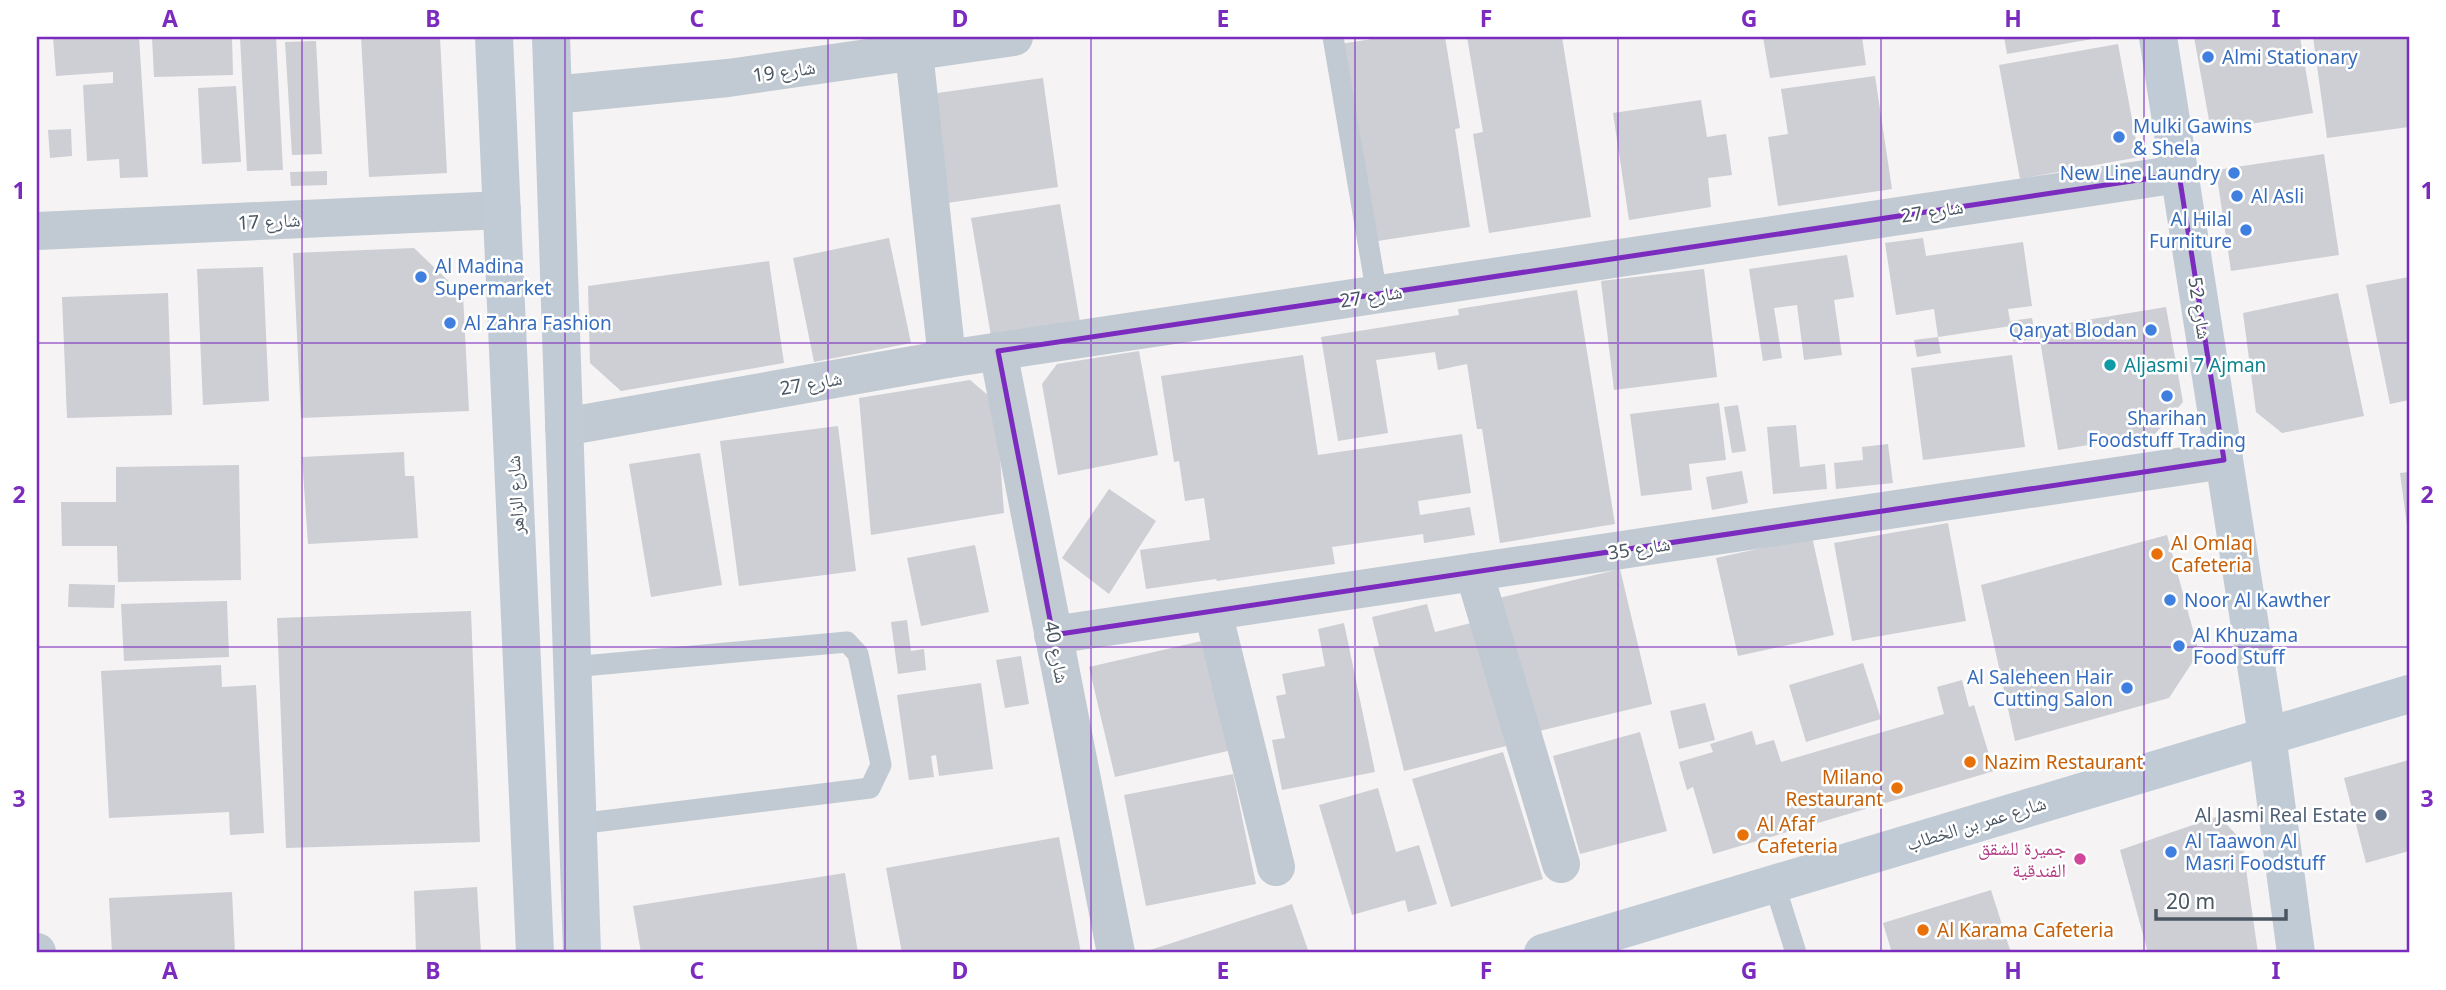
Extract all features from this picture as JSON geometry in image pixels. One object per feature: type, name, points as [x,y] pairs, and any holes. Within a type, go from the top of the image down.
[{"type":"main road","name":"شارع الزاهر","points":[[494,37],[535,953]]},
{"type":"main road","points":[[551,37],[582,953]]},
{"type":"main road","name":"شارع 52","points":[[2158,37],[2267,735],[2296,953]]},
{"type":"main road","name":"شارع عمر بن الخطاب","points":[[1554,952],[1774,883],[2409,694]]},
{"type":"street","name":"شارع 19","points":[[553,95],[728,78],[1014,37]]},
{"type":"street","points":[[914,52],[947,359]]},
{"type":"street","name":"شارع 27","points":[[564,427],[998,351],[2179,174]]},
{"type":"street","name":"شارع 17","points":[[37,231],[502,210]]},
{"type":"street","name":"شارع 40","points":[[998,351],[1116,953]]},
{"type":"street","name":"شارع 35","points":[[1054,635],[2224,460]]},
{"type":"street","points":[[1474,572],[1561,864]]},
{"type":"street","points":[[1213,612],[1276,867]]},
{"type":"lane","points":[[1333,37],[1377,295]]},
{"type":"lane","points":[[572,667],[847,642],[858,654],[881,765],[870,788],[578,824]]},
{"type":"lane","points":[[1774,883],[1796,953]]},
{"type":"highlighted area","points":[[2179,174],[2224,460],[1053,635],[998,351]]},
{"type":"building","points":[[53,37],[139,37],[148,177],[120,178],[119,159],[87,161],[83,85],[113,83],[113,72],[56,76]]},
{"type":"building","points":[[152,37],[232,37],[233,75],[154,77]]},
{"type":"building","points":[[240,37],[276,37],[283,170],[247,171]]},
{"type":"building","points":[[361,37],[440,37],[447,173],[369,177]]},
{"type":"building","points":[[1385,37],[1445,37],[1460,128],[1455,129],[1470,227],[1371,242],[1340,44]]},
{"type":"building","points":[[1467,37],[1562,37],[1591,217],[1489,233],[1473,134],[1483,132]]},
{"type":"building","points":[[1763,37],[1862,37],[1866,65],[1770,78]]},
{"type":"building","points":[[2004,37],[2098,37],[2098,38],[2007,54]]},
{"type":"building","points":[[2194,37],[2300,37],[2313,113],[2211,131]]},
{"type":"building","points":[[2313,37],[2409,37],[2409,127],[2327,138]]},
{"type":"building","points":[[316,41],[322,154],[292,155],[285,42]]},
{"type":"building","points":[[2118,44],[2139,157],[2020,179],[1999,65]]},
{"type":"building","points":[[1875,76],[1892,189],[1778,206],[1768,137],[1788,134],[1781,89]]},
{"type":"building","points":[[1043,78],[1058,187],[947,203],[931,94]]},
{"type":"building","points":[[236,86],[241,162],[202,164],[198,88]]},
{"type":"building","points":[[1701,100],[1707,137],[1726,134],[1732,175],[1708,178],[1711,207],[1629,220],[1613,113]]},
{"type":"building","points":[[71,129],[72,156],[50,158],[48,130]]},
{"type":"building","points":[[2324,154],[2339,255],[2231,271],[2216,170]]},
{"type":"building","points":[[327,171],[327,185],[291,186],[290,172]]},
{"type":"building","points":[[1060,204],[1081,328],[992,342],[971,218]]},
{"type":"building","points":[[889,238],[911,343],[814,362],[793,258]]},
{"type":"building","points":[[1923,238],[1926,256],[2023,242],[2032,306],[2008,309],[2010,321],[2032,318],[2036,339],[2013,342],[2011,326],[1938,337],[1934,309],[1896,315],[1885,243]]},
{"type":"building","points":[[414,248],[463,295],[469,411],[301,418],[293,253]]},
{"type":"building","points":[[1847,255],[1854,297],[1834,300],[1842,355],[1804,360],[1797,305],[1774,308],[1782,358],[1763,361],[1749,269]]},
{"type":"building","points":[[769,261],[784,363],[621,391],[590,363],[588,286]]},
{"type":"building","points":[[263,267],[269,401],[203,405],[197,269]]},
{"type":"building","points":[[1704,269],[1717,377],[1614,390],[1601,281]]},
{"type":"building","points":[[2409,277],[2409,400],[2390,404],[2366,285]]},
{"type":"building","points":[[1577,290],[1615,524],[1500,543],[1482,429],[1477,429],[1467,364],[1438,370],[1435,352],[1376,360],[1388,433],[1338,441],[1321,337],[1459,315],[1458,309]]},
{"type":"building","points":[[168,293],[172,415],[67,418],[62,297]]},
{"type":"building","points":[[2338,293],[2364,416],[2282,433],[2256,412],[2243,313]]},
{"type":"building","name":"Aljasmi 7 Ajman","points":[[2166,307],[2183,402],[2155,434],[2058,450],[2038,328]]},
{"type":"building","points":[[1938,337],[1941,353],[1917,357],[1914,340]]},
{"type":"building","points":[[1139,351],[1158,455],[1058,475],[1042,384],[1057,364]]},
{"type":"building","points":[[1303,355],[1318,455],[1462,434],[1471,493],[1418,501],[1420,515],[1470,507],[1475,535],[1424,543],[1423,534],[1332,547],[1335,564],[1146,589],[1140,550],[1210,540],[1204,498],[1185,501],[1179,461],[1174,462],[1161,376]]},
{"type":"building","points":[[2012,355],[2025,447],[1923,460],[1911,368]]},
{"type":"building","points":[[970,380],[996,402],[1004,513],[871,535],[859,398]]},
{"type":"building","points":[[1719,403],[1726,460],[1689,464],[1692,490],[1641,496],[1630,414]]},
{"type":"building","points":[[1738,405],[1746,451],[1732,453],[1724,407]]},
{"type":"building","points":[[1796,425],[1800,467],[1825,464],[1827,489],[1773,494],[1767,427]]},
{"type":"building","points":[[838,426],[856,571],[739,586],[720,441]]},
{"type":"building","points":[[1888,444],[1893,483],[1836,489],[1834,463],[1863,460],[1862,447]]},
{"type":"building","points":[[404,452],[405,476],[414,476],[418,538],[308,544],[302,457]]},
{"type":"building","points":[[700,453],[722,585],[651,597],[629,464]]},
{"type":"building","points":[[239,465],[241,580],[118,582],[117,546],[62,546],[61,502],[116,502],[116,467]]},
{"type":"building","points":[[1742,471],[1748,503],[1712,510],[1706,477]]},
{"type":"building","points":[[2409,472],[2409,532],[2408,533],[2400,473]]},
{"type":"building","points":[[1109,489],[1156,521],[1109,594],[1062,558]]},
{"type":"building","points":[[1948,523],[1966,621],[1852,641],[1834,543]]},
{"type":"building","points":[[2167,535],[2199,652],[2169,698],[2015,741],[1981,585]]},
{"type":"building","points":[[1812,537],[1834,635],[1738,656],[1716,558]]},
{"type":"building","points":[[975,545],[989,612],[921,626],[907,558]]},
{"type":"building","points":[[1620,569],[1652,704],[1531,733],[1499,598]]},
{"type":"building","points":[[69,584],[115,585],[114,608],[68,607]]},
{"type":"building","points":[[227,601],[229,657],[124,661],[121,604]]},
{"type":"building","points":[[1427,604],[1435,632],[1475,622],[1506,746],[1404,771],[1373,647],[1379,646],[1372,617]]},
{"type":"building","points":[[471,611],[480,842],[286,848],[277,618]]},
{"type":"building","points":[[907,620],[911,651],[924,649],[926,670],[898,674],[891,622]]},
{"type":"building","points":[[1344,623],[1375,772],[1282,790],[1272,740],[1285,738],[1276,696],[1286,694],[1282,674],[1325,666],[1318,629]]},
{"type":"building","points":[[1206,640],[1232,750],[1115,777],[1089,667]]},
{"type":"building","points":[[1021,656],[1029,704],[1005,708],[996,660]]},
{"type":"building","points":[[1863,663],[1881,719],[1806,742],[1789,685]]},
{"type":"building","points":[[221,665],[222,687],[256,685],[264,833],[230,835],[229,812],[109,818],[101,671]]},
{"type":"building","points":[[1962,680],[1969,707],[1974,705],[1994,771],[1713,854],[1693,787],[1687,790],[1679,762],[1713,752],[1710,744],[1752,731],[1756,745],[1774,740],[1781,762],[1944,714],[1937,687]]},
{"type":"building","points":[[981,683],[993,769],[939,776],[936,755],[931,756],[934,777],[909,780],[897,695]]},
{"type":"building","points":[[1705,703],[1715,740],[1679,749],[1670,711]]},
{"type":"building","points":[[1640,732],[1667,831],[1580,854],[1553,756]]},
{"type":"building","points":[[1503,752],[1543,879],[1451,907],[1412,779]]},
{"type":"building","name":"Al Jasmi Real Estate","points":[[2409,760],[2409,851],[2366,863],[2344,778]]},
{"type":"building","points":[[1233,774],[1256,884],[1146,906],[1124,795]]},
{"type":"building","points":[[1378,788],[1396,852],[1419,845],[1437,904],[1408,912],[1405,900],[1352,915],[1319,805]]},
{"type":"building","points":[[2219,816],[2242,841],[2258,953],[2148,953],[2120,850]]},
{"type":"building","points":[[1059,837],[1081,953],[902,953],[886,868]]},
{"type":"building","points":[[845,873],[858,953],[641,953],[633,906]]},
{"type":"building","points":[[477,887],[481,953],[416,953],[414,891]]},
{"type":"building","points":[[1991,890],[2011,953],[1892,953],[1883,923]]},
{"type":"building","points":[[232,892],[235,953],[112,953],[109,898]]},
{"type":"building","points":[[1292,904],[1309,953],[1141,953]]},
{"type":"place","name":"Almi Stationary","points":[[2208,57]]},
{"type":"place","name":"Mulki Gawins & Shela","points":[[2119,137]]},
{"type":"place","name":"New Line Laundry","points":[[2234,173]]},
{"type":"place","name":"Al Asli","points":[[2237,196]]},
{"type":"place","name":"Al Hilal Furniture","points":[[2246,230]]},
{"type":"place","name":"Al Madina Supermarket","points":[[421,277]]},
{"type":"place","name":"Al Zahra Fashion","points":[[450,323]]},
{"type":"place","name":"Qaryat Blodan","points":[[2151,330]]},
{"type":"place","name":"Aljasmi 7 Ajman","points":[[2110,365]]},
{"type":"place","name":"Sharihan Foodstuff Trading","points":[[2167,396]]},
{"type":"place","name":"Al Omlaq Cafeteria","points":[[2157,554]]},
{"type":"place","name":"Noor Al Kawther","points":[[2170,600]]},
{"type":"place","name":"Al Khuzama Food Stuff","points":[[2179,646]]},
{"type":"place","name":"Al Saleheen Hair Cutting Salon","points":[[2127,688]]},
{"type":"place","name":"Nazim Restaurant","points":[[1970,762]]},
{"type":"place","name":"Milano Restaurant","points":[[1897,788]]},
{"type":"place","name":"Al Jasmi Real Estate","points":[[2381,815]]},
{"type":"place","name":"Al Afaf Cafeteria","points":[[1743,835]]},
{"type":"place","name":"Al Taawon Al Masri Foodstuff","points":[[2171,852]]},
{"type":"place","name":"جميرة للشقق الفندقية","points":[[2080,859]]},
{"type":"place","name":"Al Karama Cafeteria","points":[[1923,930]]}]
